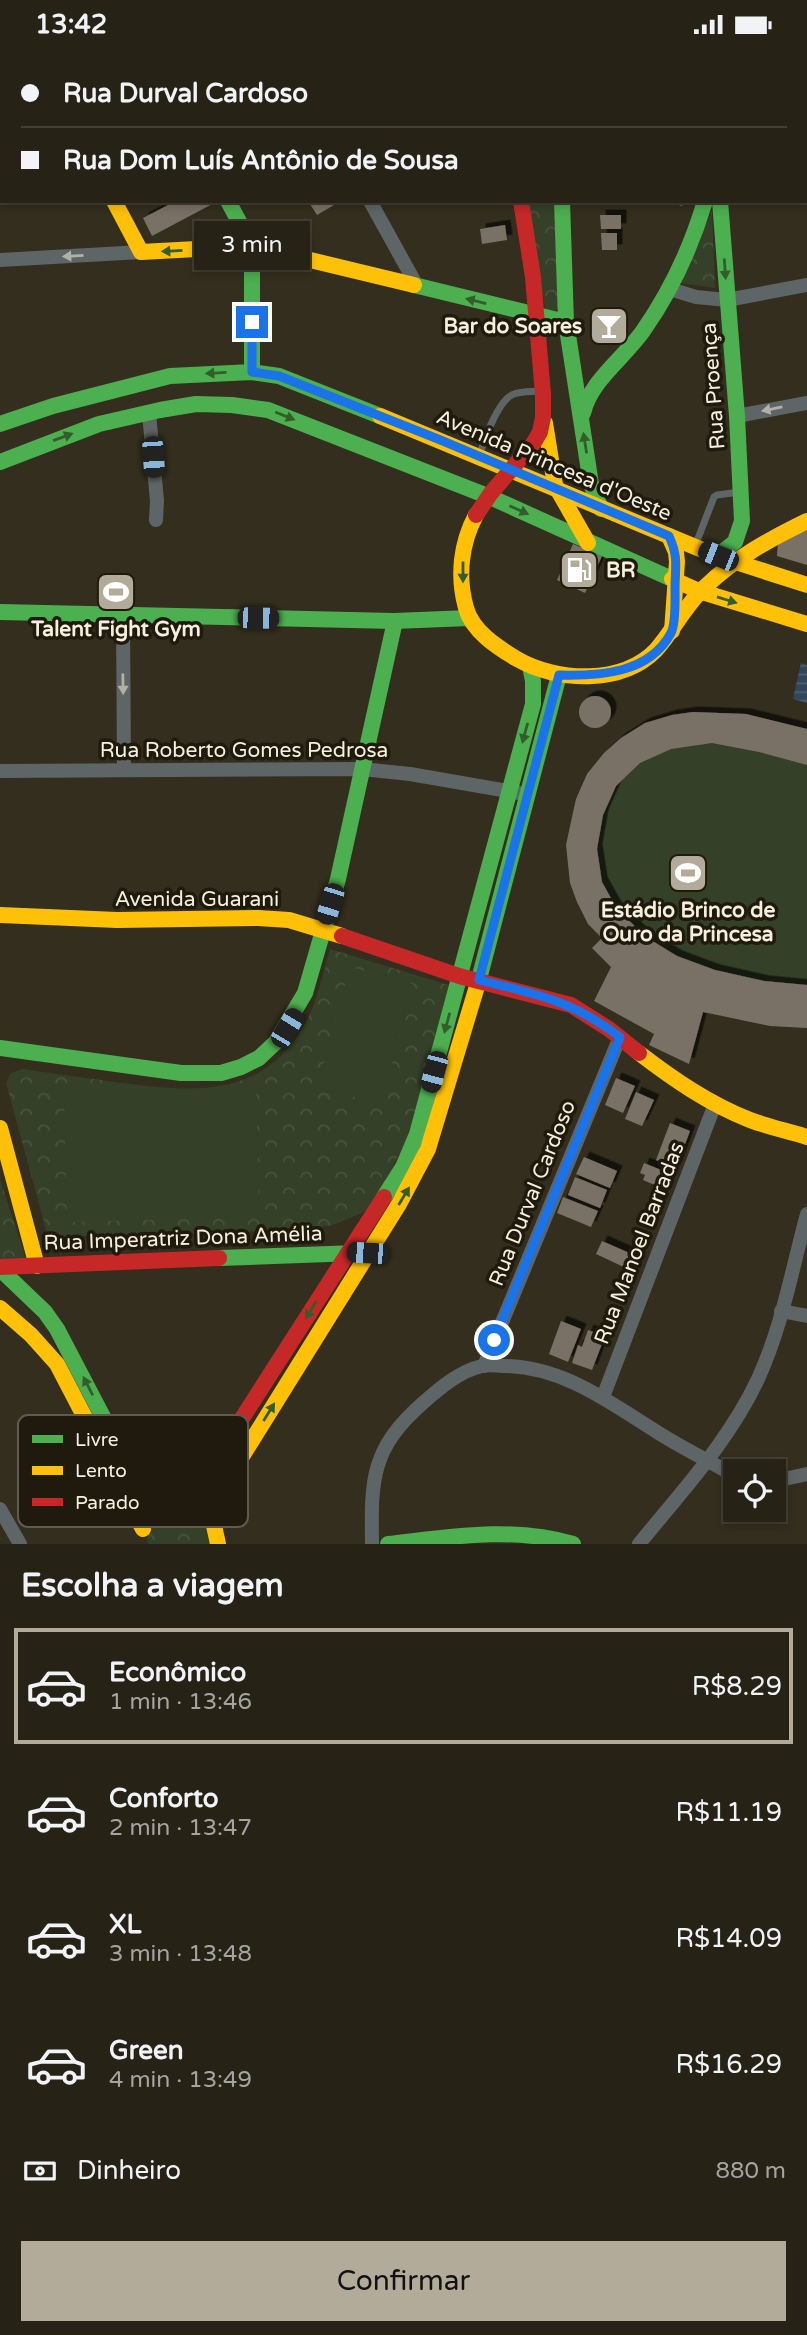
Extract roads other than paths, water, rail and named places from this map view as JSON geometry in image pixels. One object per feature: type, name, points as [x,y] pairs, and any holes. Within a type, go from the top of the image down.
[{"type":"main road","points":[[115,203],[141,252],[252,246],[566,322]]},
{"type":"main road","points":[[229,203],[252,246],[252,372]]},
{"type":"main road","points":[[521,203],[535,275],[544,415],[552,473],[558,490],[588,543]]},
{"type":"main road","points":[[561,203],[566,322],[591,484],[601,509]]},
{"type":"main road","points":[[582,417],[589,393],[630,347],[670,289],[704,203]]},
{"type":"main road","name":"Rua Proença","points":[[718,556],[736,544],[742,521],[737,416],[720,203]]},
{"type":"main road","points":[[571,359],[583,373],[590,376],[605,375]]},
{"type":"main road","name":"Avenida Princesa d'Oeste","points":[[0,424],[53,405],[170,376],[252,372],[279,376],[511,469],[695,547],[807,585]]},
{"type":"main road","points":[[0,462],[99,424],[149,412],[196,404],[268,409],[490,497],[675,582],[807,625]]},
{"type":"main road","points":[[544,415],[537,439],[474,516],[464,545],[461,578],[469,618],[480,632],[500,649],[530,666],[559,675],[606,675],[633,667],[655,652],[699,591],[735,562],[769,540],[807,521]]},
{"type":"main road","points":[[460,485],[474,473],[476,455]]},
{"type":"main road","points":[[742,521],[748,530],[769,540]]},
{"type":"main road","points":[[669,536],[676,552],[672,632]]},
{"type":"main road","points":[[0,612],[395,621],[469,618]]},
{"type":"main road","points":[[0,1048],[181,1073],[221,1073],[259,1058],[276,1042],[298,1009],[305,993],[338,880],[395,621]]},
{"type":"main road","points":[[244,1415],[403,1167],[417,1134],[533,703],[530,666]]},
{"type":"main road","points":[[248,1446],[409,1188],[428,1149],[479,980],[559,675]]},
{"type":"main road","name":"Avenida Guarani","points":[[0,915],[117,920],[258,918],[289,920],[323,929],[459,975],[571,1005],[620,1037],[677,1082],[715,1104],[750,1120],[807,1137]]},
{"type":"main road","points":[[0,1128],[37,1266]]},
{"type":"main road","name":"Rua Imperatriz Dona Amélia","points":[[0,1268],[367,1253]]},
{"type":"main road","points":[[0,1268],[45,1313],[57,1329],[102,1415]]},
{"type":"main road","points":[[0,1308],[31,1335],[57,1364],[82,1415]]},
{"type":"main road","points":[[388,1544],[502,1534],[573,1544]]},
{"type":"street","points":[[371,203],[417,286]]},
{"type":"street","points":[[0,260],[141,252]]},
{"type":"street","points":[[670,289],[696,297],[727,300],[807,285]]},
{"type":"street","points":[[737,416],[807,403]]},
{"type":"street","points":[[149,412],[157,501],[156,520]]},
{"type":"street","points":[[123,616],[124,770]]},
{"type":"street","name":"Rua Roberto Gomes Pedrosa","points":[[0,771],[362,769],[410,774],[527,795]]},
{"type":"street","name":"Rua Durval Cardoso","points":[[484,1366],[620,1037]]},
{"type":"street","name":"Rua Manoel Barradas","points":[[603,1397],[715,1104]]},
{"type":"street","points":[[639,1544],[729,1432],[759,1377],[781,1311],[807,1214]]},
{"type":"street","points":[[781,1311],[807,1316]]},
{"type":"street","points":[[372,1544],[371,1489],[379,1458],[392,1436],[414,1411],[438,1390],[461,1374],[484,1366],[515,1366],[549,1373],[593,1390],[723,1469]]},
{"type":"street","points":[[786,1479],[807,1474]]},
{"type":"street","points":[[0,1509],[20,1544]]},
{"type":"lane","points":[[476,455],[505,400],[512,394],[542,391]]},
{"type":"lane","points":[[695,547],[714,497],[741,492]]},
{"type":"water","points":[[801,663],[807,665],[807,703],[793,699]]},
{"type":"place","name":"Bar do Soares","points":[[609,326]]},
{"type":"place","name":"BR","points":[[579,570]]},
{"type":"place","name":"Talent Fight Gym","points":[[116,592]]},
{"type":"place","name":"Estádio Brinco de Ouro da Princesa","points":[[688,873]]}]
